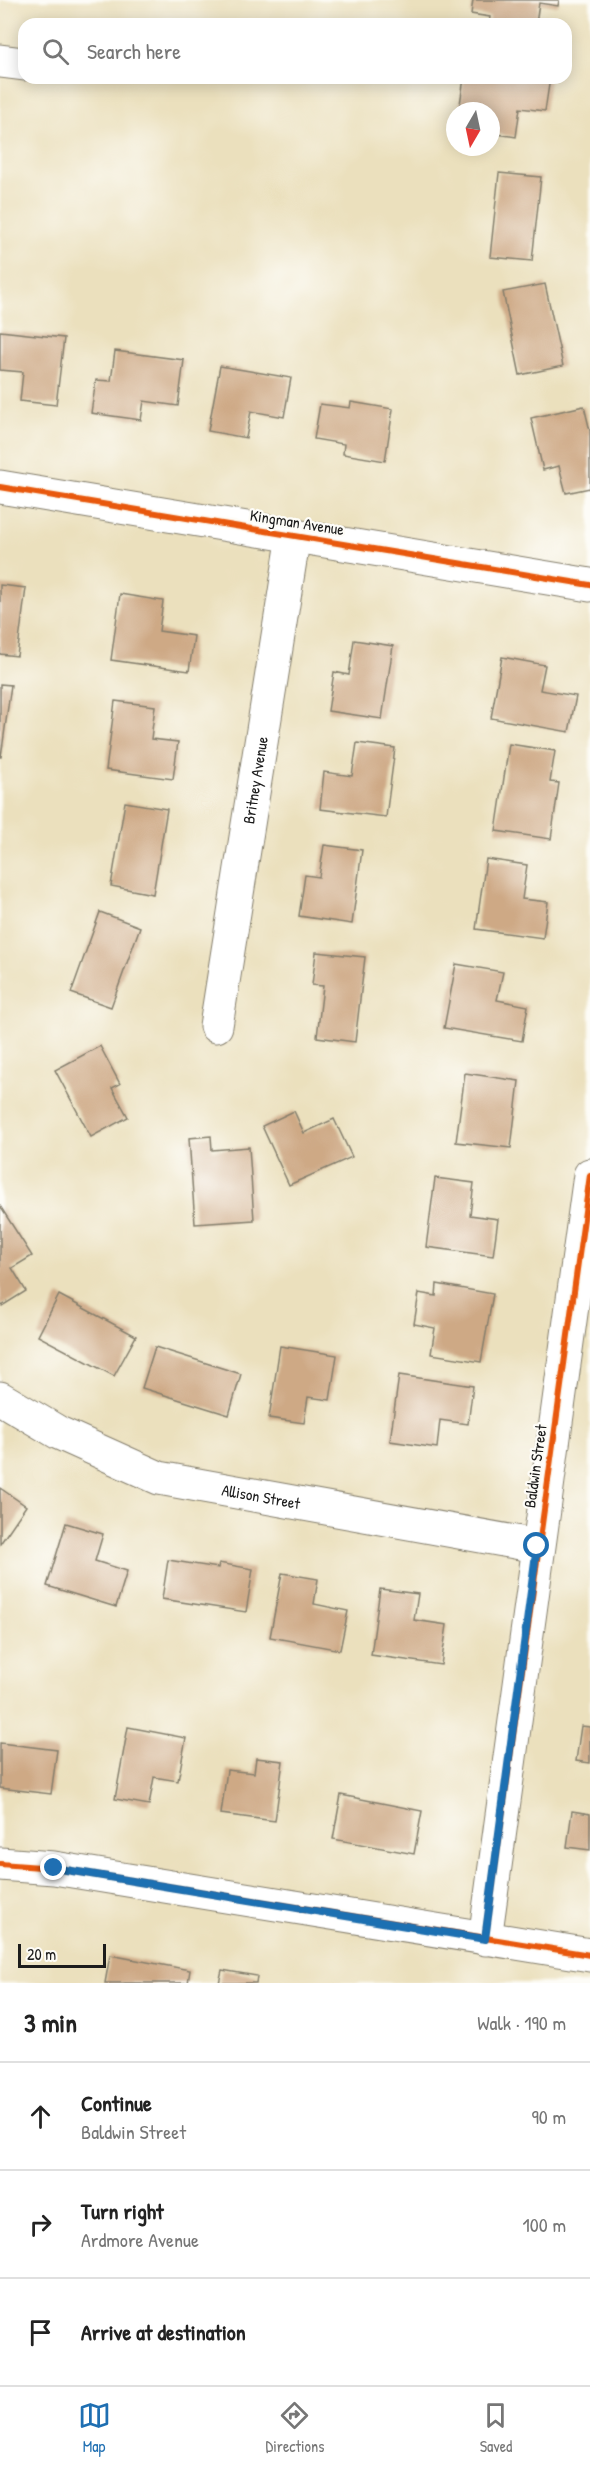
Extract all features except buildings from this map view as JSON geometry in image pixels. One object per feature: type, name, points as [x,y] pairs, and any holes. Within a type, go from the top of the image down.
[{"type":"street","points":[[0,61],[18,63]]},
{"type":"street","name":"Kingman Avenue","points":[[0,487],[590,585]]},
{"type":"street","name":"Britney Avenue","points":[[216,1026],[294,535]]},
{"type":"street","name":"Baldwin Street","points":[[485,1939],[537,1546],[590,1175]]},
{"type":"street","name":"Allison Street","points":[[0,1398],[59,1432],[159,1478],[537,1546]]},
{"type":"street","points":[[0,1864],[54,1868],[590,1955]]},
{"type":"cycle path","points":[[0,487],[590,585]]},
{"type":"cycle path","points":[[485,1939],[590,1175]]},
{"type":"cycle path","points":[[0,1864],[54,1868],[590,1955]]},
{"type":"route","points":[[54,1868],[485,1939],[537,1546]]}]
